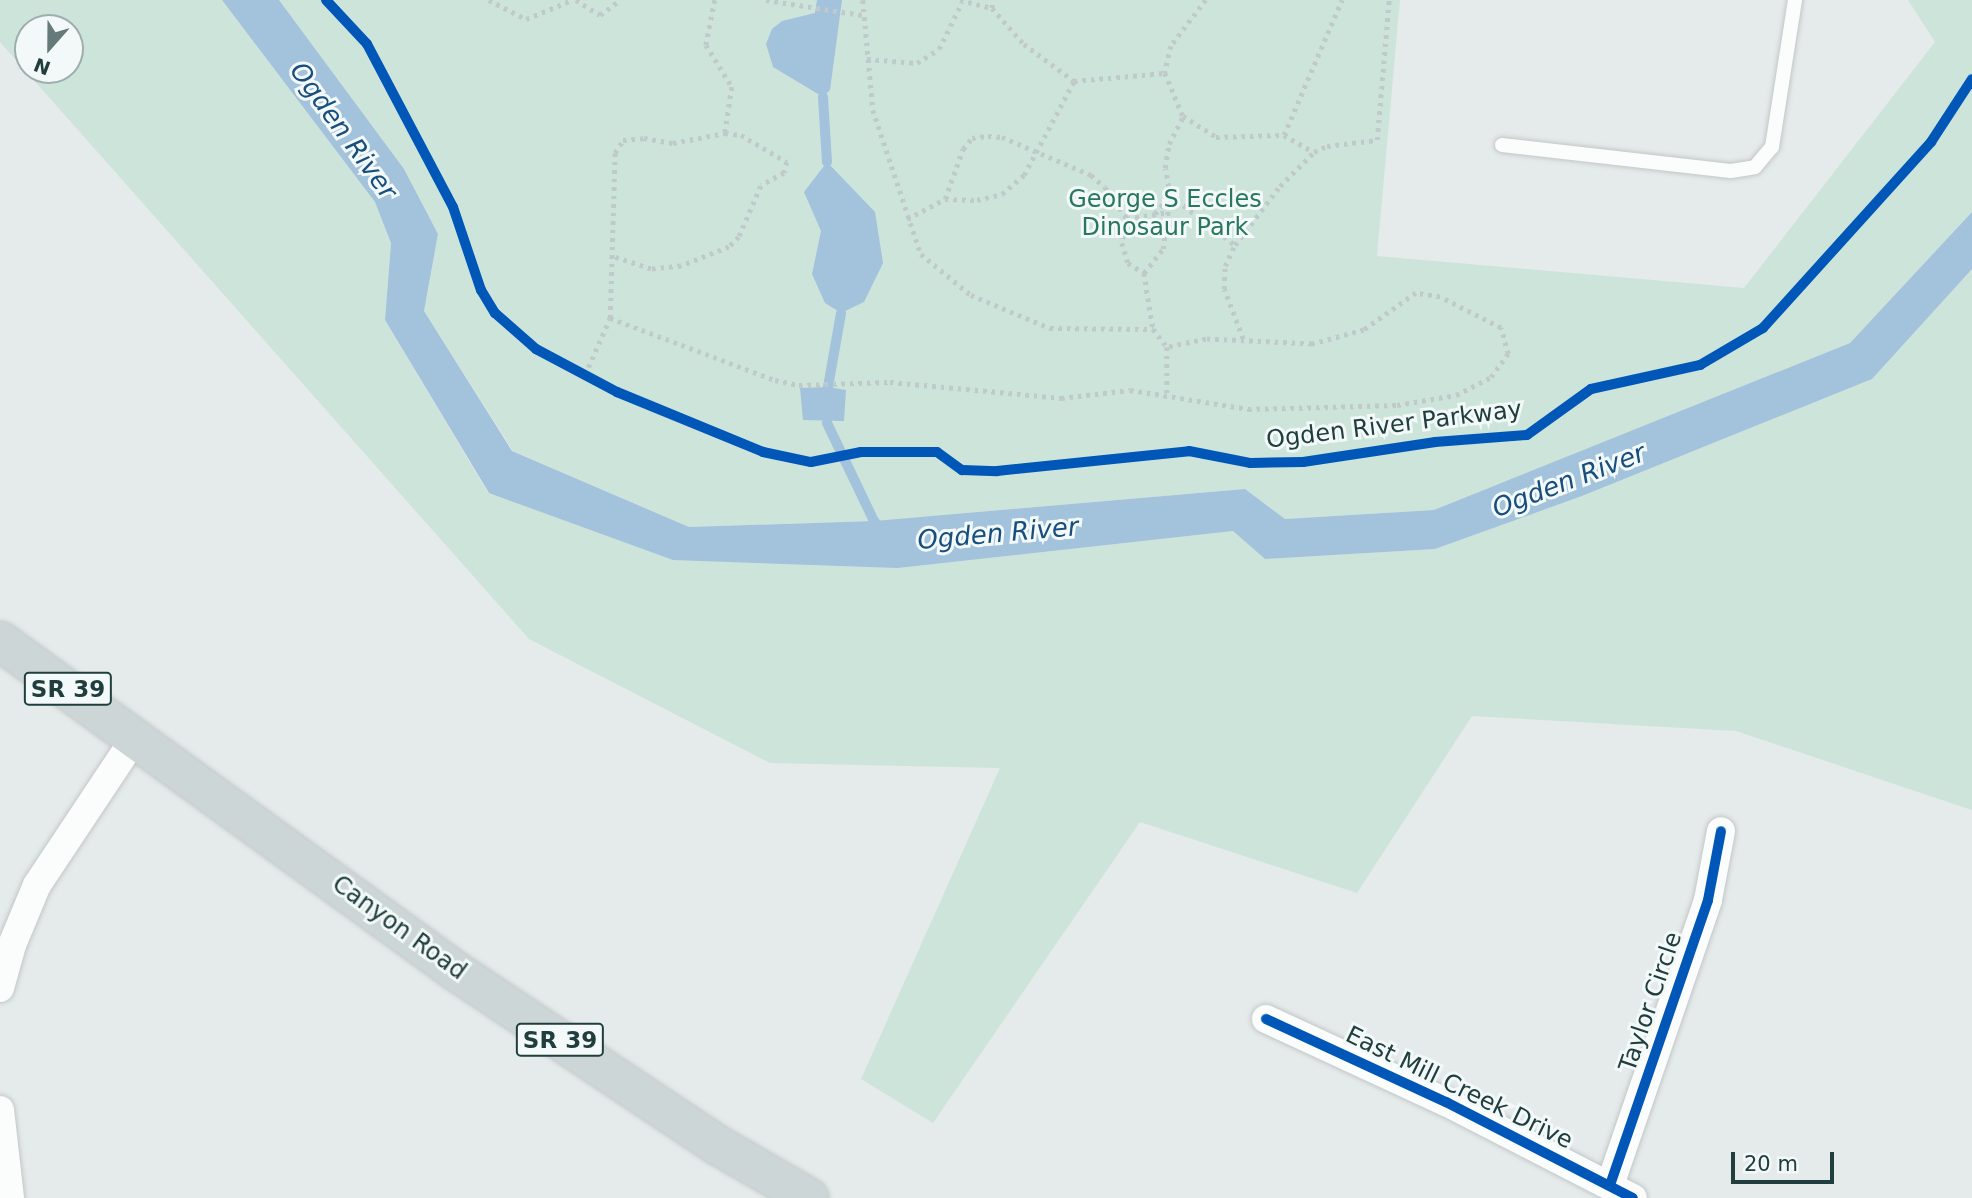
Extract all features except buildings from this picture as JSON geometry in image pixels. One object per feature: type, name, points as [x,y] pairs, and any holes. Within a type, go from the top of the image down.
[{"type":"main road","name":"Canyon Road","points":[[0,641],[136,736],[457,972],[719,1146],[809,1198]]},
{"type":"street","points":[[0,988],[12,945],[37,886],[136,736]]},
{"type":"street","name":"Taylor Circle","points":[[1621,1191],[1709,900],[1721,831]]},
{"type":"street","name":"East Mill Creek Drive","points":[[1266,1019],[1621,1191]]},
{"type":"street","points":[[0,1110],[10,1198]]},
{"type":"lane","points":[[1502,145],[1731,171],[1755,167],[1772,148],[1795,0]]},
{"type":"path","points":[[489,0],[526,19],[574,0],[600,15],[620,0]]},
{"type":"path","points":[[715,0],[706,45],[732,87],[725,133]]},
{"type":"path","points":[[766,0],[806,3],[862,15]]},
{"type":"path","points":[[863,0],[862,15],[873,110],[920,254],[971,296],[1050,328],[1153,329]]},
{"type":"path","points":[[867,59],[917,64],[939,49],[962,0],[992,8],[1024,44],[1074,81],[1166,73]]},
{"type":"path","points":[[992,0],[992,8]]},
{"type":"path","points":[[1206,0],[1171,46],[1166,73],[1183,116],[1216,137],[1284,135],[1314,152]]},
{"type":"path","points":[[1284,135],[1342,0]]},
{"type":"path","points":[[1242,339],[1224,289],[1225,266],[1235,244],[1280,186],[1314,152],[1327,146],[1377,140],[1390,0]]},
{"type":"path","points":[[907,219],[945,199],[1002,194],[1024,175],[1074,81]]},
{"type":"path","points":[[1167,397],[1167,347],[1153,329],[1144,273],[1163,249],[1170,195],[1165,168],[1169,144],[1183,116]]},
{"type":"path","points":[[573,369],[590,378],[610,318],[615,153],[623,140],[644,138],[673,143],[725,133],[741,135],[780,154],[787,162],[784,173],[761,186],[739,237],[729,247],[681,266],[651,268],[613,257]]},
{"type":"path","points":[[945,199],[963,149],[972,138],[1002,137],[1036,155],[1091,175],[1118,202],[1127,219],[1122,243],[1128,263],[1144,273]]},
{"type":"path","points":[[1170,195],[1235,244]]},
{"type":"path","points":[[1155,214],[1170,195]]},
{"type":"path","points":[[1127,219],[1168,212]]},
{"type":"path","points":[[610,318],[775,380],[799,385],[890,382],[1061,398],[1130,390],[1248,409],[1397,405],[1456,395],[1491,377],[1508,354],[1501,328],[1440,297],[1416,293],[1364,330],[1312,344],[1242,339],[1167,347]]},
{"type":"green space","points":[[0,0],[222,0],[375,202],[391,243],[385,320],[488,493],[898,568],[1233,531],[1265,559],[1435,549],[1582,496],[1872,379],[1972,269],[1972,810],[1736,731],[1472,716],[1357,893],[1140,822],[933,1123],[861,1079],[1000,768],[770,763],[529,639],[37,84],[84,84],[84,14],[14,14],[14,58],[0,42]]},
{"type":"green space","name":"George S Eccles Dinosaur Park","points":[[279,0],[1400,0],[1377,256],[1744,288],[1935,42],[1908,0],[1972,0],[1972,212],[1850,343],[1434,510],[1285,519],[1245,489],[874,521],[689,527],[513,451],[424,311],[438,234],[404,169]]},
{"type":"water","name":"Ogden River","points":[[222,0],[279,0],[404,169],[438,234],[424,311],[512,451],[689,527],[874,521],[1245,489],[1285,519],[1434,510],[1850,343],[1972,212],[1972,269],[1872,379],[1582,496],[1435,549],[1265,559],[1233,531],[898,568],[673,560],[489,493],[385,320],[391,243],[375,202]]},
{"type":"water","points":[[817,0],[842,0],[830,90],[823,97],[773,67],[766,44],[772,29],[782,21],[815,13]]},
{"type":"water","points":[[827,162],[875,212],[883,263],[864,302],[841,313],[825,303],[812,274],[821,231],[804,192]]},
{"type":"water","points":[[828,387],[846,390],[844,421],[803,420],[800,388]]},
{"type":"waterway","points":[[823,97],[827,162]]},
{"type":"waterway","points":[[828,387],[841,313]]},
{"type":"waterway","points":[[827,423],[874,521],[884,532]]},
{"type":"cycle path","name":"Ogden River Parkway","points":[[326,0],[367,44],[453,207],[481,290],[495,313],[536,349],[617,392],[763,452],[811,462],[861,452],[937,452],[962,470],[997,471],[1189,451],[1250,463],[1303,462],[1435,442],[1527,435],[1591,389],[1700,365],[1763,328],[1931,142],[1972,79]]},
{"type":"cycle path","points":[[1610,1185],[1708,900],[1721,831]]},
{"type":"cycle path","points":[[1266,1019],[1446,1102],[1633,1198]]}]
